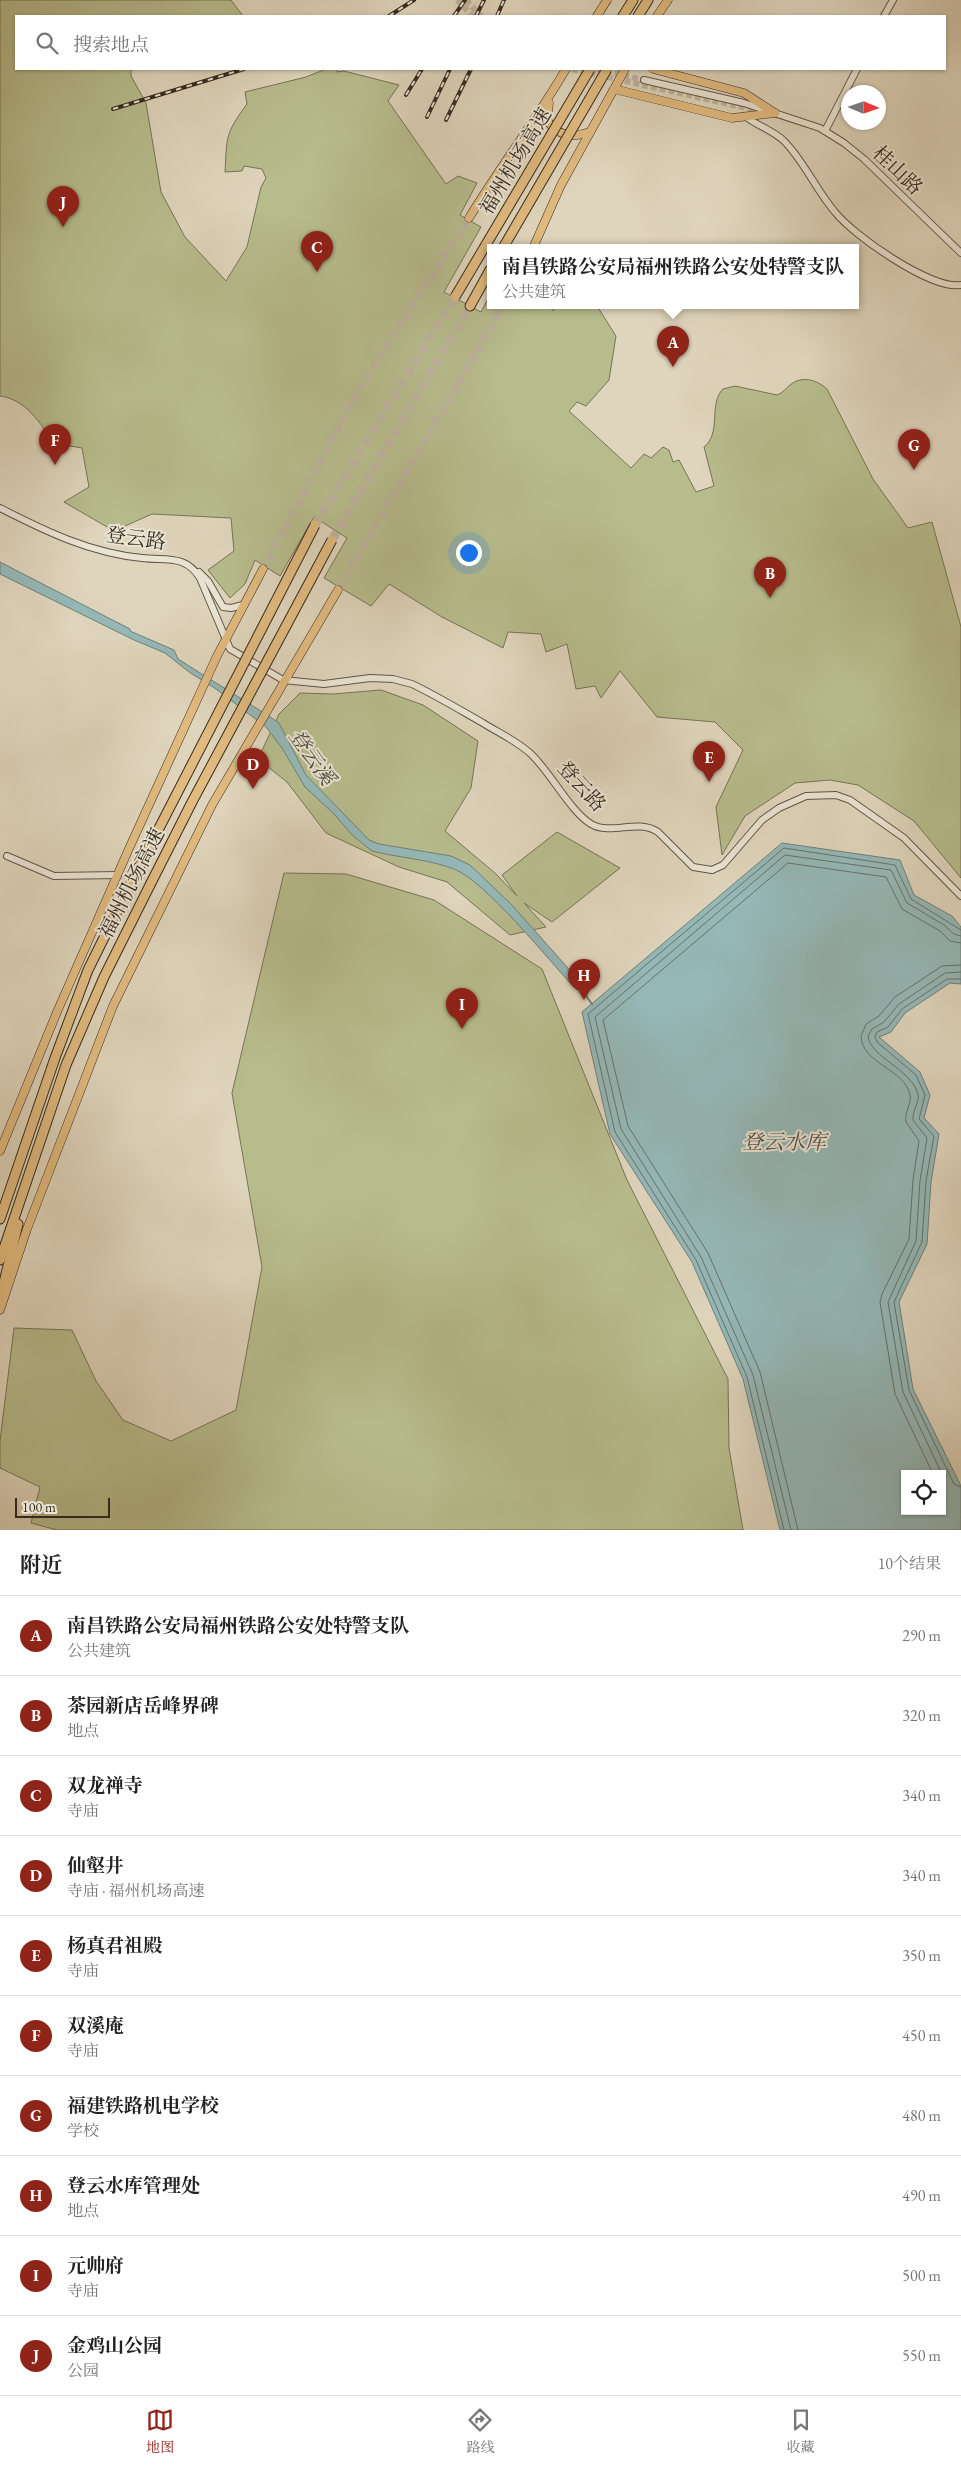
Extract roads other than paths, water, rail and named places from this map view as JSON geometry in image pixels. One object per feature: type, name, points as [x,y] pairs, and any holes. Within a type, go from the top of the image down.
[{"type":"highway","points":[[624,15],[633,0]]},
{"type":"highway","points":[[639,15],[648,0]]},
{"type":"highway","name":"福州机场高速","points":[[455,297],[589,70]]},
{"type":"highway","name":"福州机场高速","points":[[505,244],[606,70]]},
{"type":"highway","points":[[470,306],[487,275]]},
{"type":"highway","name":"福州机场高速","points":[[0,1219],[55,1058],[88,970],[134,876],[315,525]]},
{"type":"highway","name":"福州机场高速","points":[[0,1260],[66,1066],[104,977],[192,802],[332,540]]},
{"type":"highway","points":[[0,1207],[14,1178]]},
{"type":"highway","points":[[0,1299],[28,1181]]},
{"type":"main road","points":[[598,15],[607,0]]},
{"type":"main road","points":[[658,15],[668,0]]},
{"type":"main road","points":[[469,218],[498,170],[554,90],[565,70]]},
{"type":"main road","points":[[535,244],[561,185],[624,70]]},
{"type":"main road","points":[[657,70],[744,93],[775,113]]},
{"type":"main road","points":[[614,89],[732,118],[775,113]]},
{"type":"main road","points":[[554,90],[547,112],[547,120],[551,126],[571,136],[590,132]]},
{"type":"main road","points":[[0,1151],[57,1012],[127,854],[217,656],[262,569]]},
{"type":"main road","points":[[0,1310],[27,1229],[113,1006],[212,806],[283,680],[338,590]]},
{"type":"street","points":[[884,15],[892,0]]},
{"type":"street","points":[[826,131],[856,70]]},
{"type":"street","name":"桂山路","points":[[644,80],[744,103],[826,131],[864,159],[961,253]]},
{"type":"street","points":[[746,116],[785,142],[844,222],[903,266],[944,283],[961,284]]},
{"type":"street","name":"登云路","points":[[0,508],[74,543],[133,557],[178,560],[194,568],[200,578],[225,641],[234,653],[283,680],[324,684],[370,678],[400,680],[412,684],[521,746],[537,760],[571,803],[592,824],[610,828],[637,825],[650,828],[662,836],[690,865],[700,870],[712,870],[723,865],[762,820],[784,805],[806,796],[825,794],[841,796],[909,843],[961,896]]},
{"type":"street","points":[[194,568],[202,575],[223,606],[232,608],[243,605]]},
{"type":"street","points":[[202,575],[221,622],[225,641]]},
{"type":"street","points":[[7,856],[54,876],[118,874]]},
{"type":"water","points":[[0,562],[130,629],[130,631],[174,650],[178,659],[279,723],[306,775],[369,840],[379,844],[451,856],[470,865],[511,904],[583,985],[577,990],[499,904],[467,877],[454,869],[444,866],[372,851],[352,835],[334,814],[305,787],[282,748],[266,727],[216,689],[189,672],[165,653],[134,640],[0,574]]},
{"type":"water","name":"登云水库","points":[[782,843],[900,860],[914,895],[952,916],[961,927],[961,984],[950,983],[905,1013],[891,1032],[879,1037],[920,1072],[930,1095],[924,1118],[939,1134],[931,1182],[927,1244],[899,1302],[913,1389],[961,1486],[961,1530],[780,1530],[743,1379],[692,1262],[610,1134],[582,1012]]},
{"type":"waterway","name":"登云溪","points":[[579,986],[592,1004]]},
{"type":"tunnel","points":[[457,0],[472,15]]},
{"type":"tunnel","points":[[466,0],[480,15]]},
{"type":"tunnel","points":[[576,70],[764,112]]},
{"type":"tunnel","points":[[601,70],[644,80]]},
{"type":"tunnel","points":[[263,569],[358,391],[469,218]]},
{"type":"tunnel","points":[[315,525],[455,297]]},
{"type":"tunnel","points":[[332,540],[470,306]]},
{"type":"tunnel","points":[[338,590],[501,309]]},
{"type":"railway","points":[[391,15],[414,0]]},
{"type":"railway","points":[[455,15],[465,0]]},
{"type":"railway","points":[[476,15],[484,0]]},
{"type":"railway","points":[[497,15],[504,0]]},
{"type":"railway","points":[[113,109],[241,70]]},
{"type":"railway","points":[[406,95],[421,70]]},
{"type":"railway","points":[[427,117],[450,70]]},
{"type":"railway","points":[[446,120],[471,70]]},
{"type":"place","name":"金鸡山公园","points":[[63,227]]},
{"type":"place","name":"双龙禅寺","points":[[317,272]]},
{"type":"place","name":"南昌铁路公安局福州铁路公安处特警支队","points":[[673,367]]},
{"type":"place","name":"双溪庵","points":[[55,465]]},
{"type":"place","name":"福建铁路机电学校","points":[[914,470]]},
{"type":"place","name":"茶园新店岳峰界碑","points":[[770,598]]},
{"type":"place","name":"杨真君祖殿","points":[[709,782]]},
{"type":"place","name":"仙壑井","points":[[253,789]]},
{"type":"place","name":"登云水库管理处","points":[[584,1000]]},
{"type":"place","name":"元帅府","points":[[462,1029]]}]
